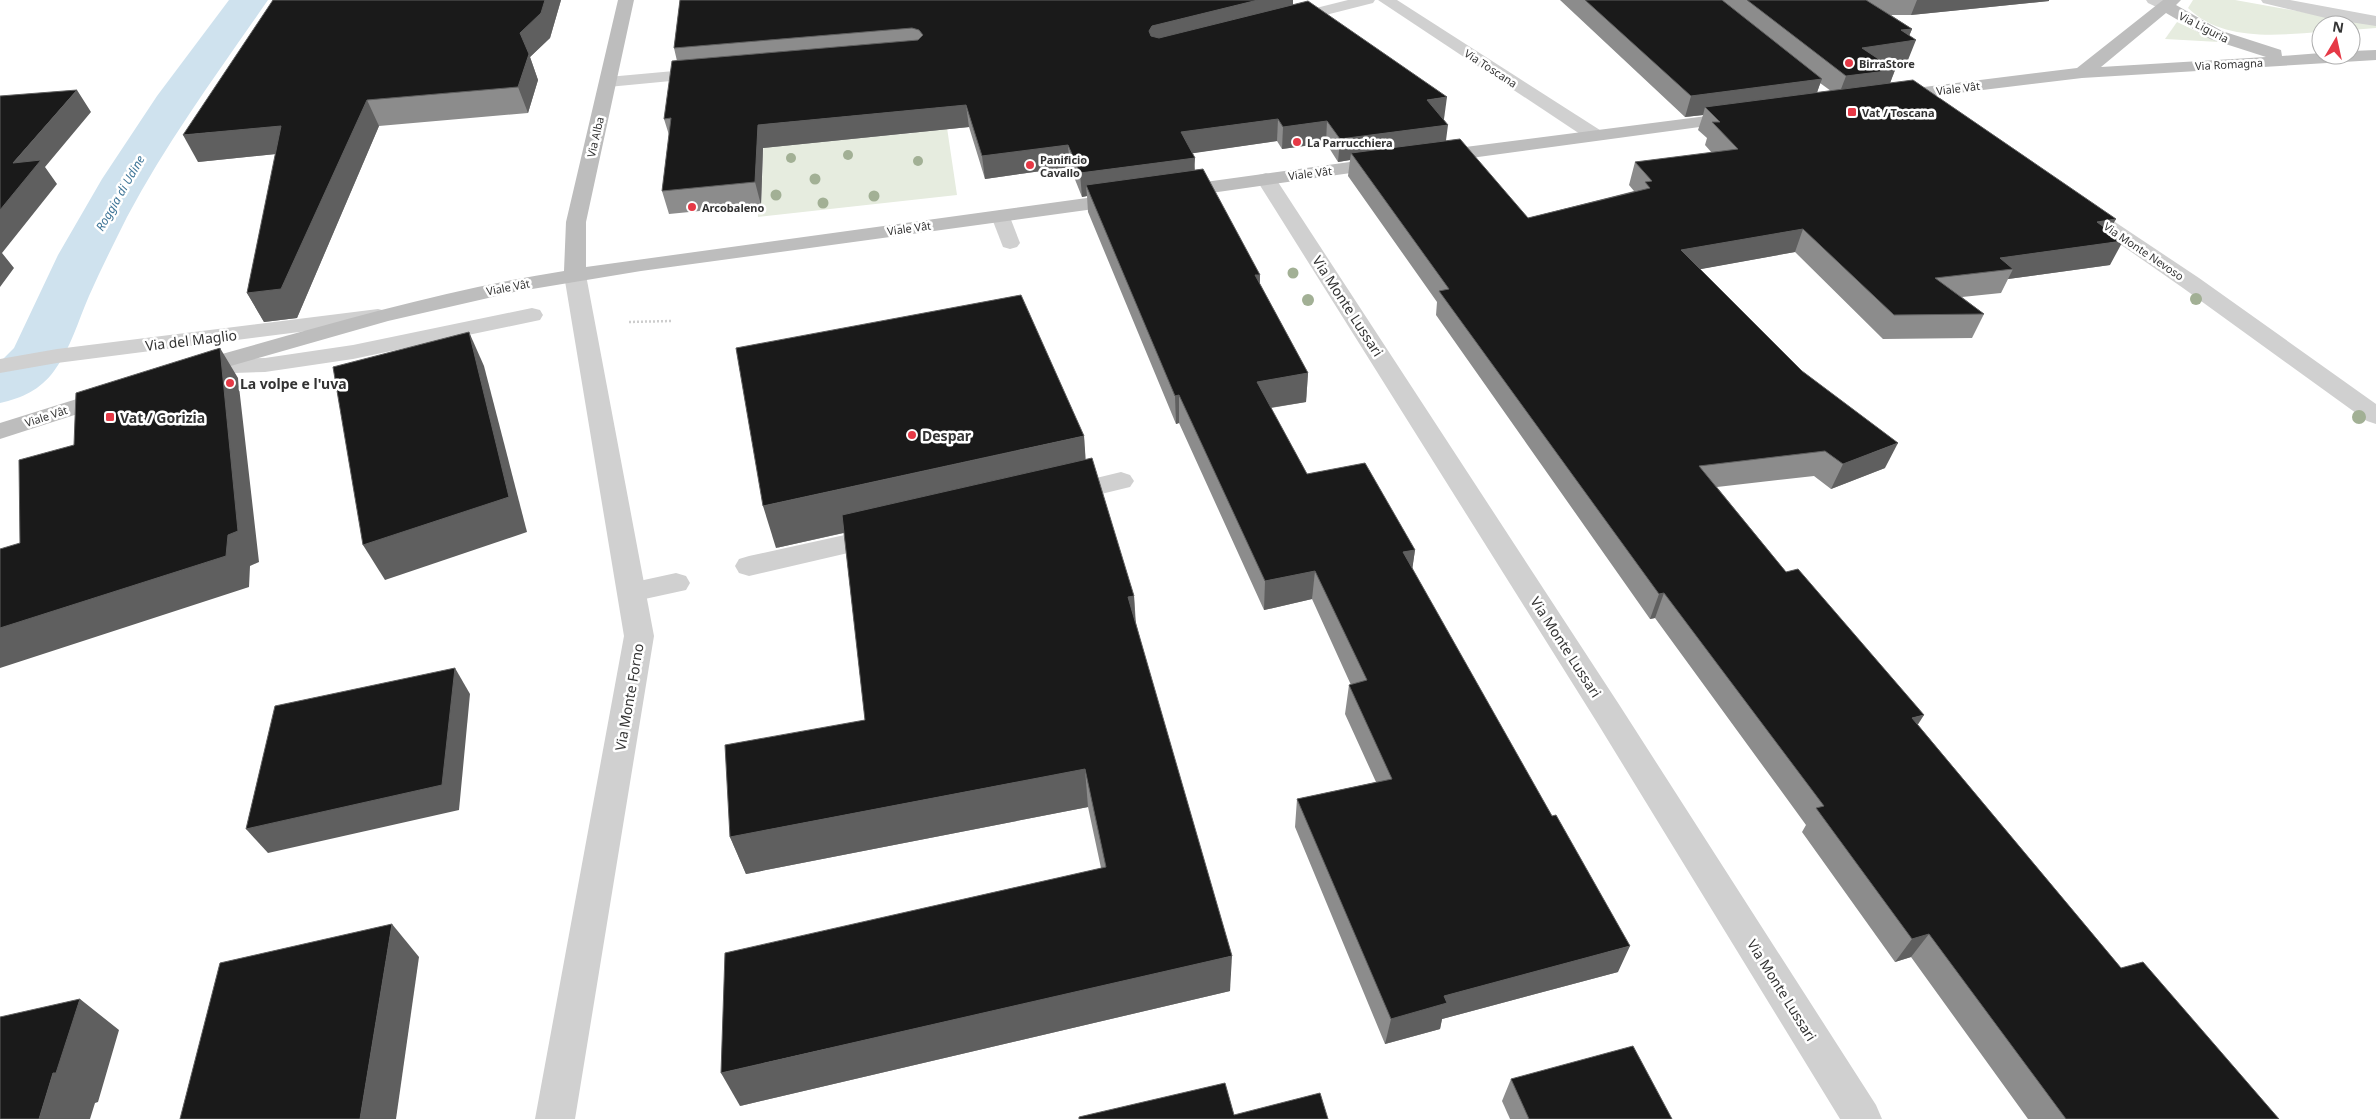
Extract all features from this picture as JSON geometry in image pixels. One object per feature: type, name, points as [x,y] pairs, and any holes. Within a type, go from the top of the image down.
[{"type":"main road","name":"Via Alba","points":[[575,275],[576,222],[626,0]]},
{"type":"main road","name":"Via Liguria","points":[[2082,73],[2165,2],[2216,35],[2238,44],[2301,60]]},
{"type":"main road","name":"Via Romagna","points":[[2082,73],[2376,55]]},
{"type":"main road","name":"Viale Vât","points":[[1870,99],[2082,73]]},
{"type":"main road","name":"Viale Vât","points":[[168,378],[382,316],[514,285],[1266,179],[1754,115]]},
{"type":"main road","name":"Viale Vât","points":[[0,431],[132,389]]},
{"type":"street","points":[[1272,24],[1367,0]]},
{"type":"street","name":"Via Toscana","points":[[1386,0],[1596,136]]},
{"type":"street","points":[[2269,0],[2330,14],[2376,21]]},
{"type":"street","points":[[608,82],[727,72]]},
{"type":"street","points":[[1908,94],[1937,113]]},
{"type":"street","name":"Via Monte Lussari","points":[[1266,179],[1620,732],[1862,1119]]},
{"type":"street","name":"Via Monte Nevoso","points":[[2068,200],[2191,282],[2376,416]]},
{"type":"street","points":[[1001,216],[1010,243]]},
{"type":"street","name":"Via Monte Forno","points":[[556,1119],[639,636],[575,275]]},
{"type":"street","points":[[204,367],[265,365],[353,352],[532,315]]},
{"type":"street","name":"Via del Maglio","points":[[4,365],[57,356],[382,316]]},
{"type":"street","points":[[1036,501],[1122,481]]},
{"type":"street","points":[[749,566],[902,531]]},
{"type":"street","points":[[631,592],[676,583]]},
{"type":"path","points":[[624,322],[671,321]]},
{"type":"shaded area","points":[[2193,0],[2235,0],[2320,15],[2311,15],[2311,33],[2269,35],[2251,34],[2217,27],[2202,19],[2188,8]]},
{"type":"shaded area","points":[[2177,22],[2219,42],[2165,39]]},
{"type":"shaded area","points":[[2361,22],[2376,25],[2376,28],[2361,29]]},
{"type":"shaded area","points":[[946,121],[957,195],[758,217],[758,206],[761,205],[764,132],[834,140],[913,133]]},
{"type":"building","points":[[273,0],[545,0],[541,13],[520,33],[529,54],[518,87],[367,100],[281,289],[247,293],[281,126],[183,135]]},
{"type":"building","points":[[680,0],[1258,0],[1152,26],[1149,31],[1151,36],[1159,38],[1308,1],[1447,97],[1427,100],[1448,125],[1340,139],[1327,121],[1283,127],[1278,119],[1181,132],[1195,158],[1080,173],[1068,145],[982,156],[966,105],[758,125],[755,182],[662,191],[671,118],[664,119],[672,61],[918,40],[923,35],[919,30],[912,28],[674,48]]},
{"type":"building","points":[[1585,0],[1722,0],[1822,79],[1691,96]]},
{"type":"building","points":[[1747,0],[1866,0],[1912,29],[1901,30],[1916,40],[1862,48],[1895,70],[1846,76]]},
{"type":"building","points":[[1913,80],[2116,219],[2097,222],[2123,241],[2000,258],[2013,269],[1935,278],[1984,314],[1894,315],[1803,229],[1681,250],[1802,371],[1898,443],[1843,464],[1825,451],[1699,466],[1786,572],[1798,569],[1924,715],[1912,718],[2121,968],[2143,962],[2279,1119],[2066,1119],[1929,934],[1912,939],[1816,808],[1824,806],[1664,593],[1659,594],[1439,291],[1449,289],[1351,153],[1460,139],[1528,218],[1650,188],[1645,182],[1652,181],[1635,162],[1738,149],[1712,122],[1720,122],[1705,107]]},
{"type":"building","points":[[77,90],[13,163],[41,160],[0,210],[0,96]]},
{"type":"building","points":[[1203,169],[1260,275],[1255,275],[1308,373],[1257,382],[1307,474],[1365,463],[1415,550],[1403,552],[1552,816],[1556,815],[1630,946],[1444,996],[1447,1003],[1391,1019],[1297,799],[1392,779],[1349,685],[1367,680],[1315,571],[1265,581],[1179,395],[1175,396],[1086,185]]},
{"type":"building","name":"Despar","points":[[1021,295],[1084,436],[763,506],[736,348]]},
{"type":"building","points":[[469,332],[509,497],[363,545],[333,367]]},
{"type":"building","points":[[220,348],[238,531],[228,535],[226,556],[0,628],[0,549],[20,543],[19,460],[74,445],[76,393]]},
{"type":"building","points":[[1092,458],[1134,596],[1128,597],[1232,956],[721,1073],[725,953],[1106,867],[1085,769],[730,837],[725,745],[865,720],[842,515]]},
{"type":"building","points":[[455,668],[442,785],[246,829],[275,706]]},
{"type":"building","points":[[392,924],[360,1119],[180,1119],[220,963]]},
{"type":"building","points":[[80,999],[56,1073],[53,1073],[39,1119],[0,1119],[0,1017]]},
{"type":"building","points":[[1633,1046],[1672,1119],[1529,1119],[1511,1079]]},
{"type":"building","points":[[1225,1083],[1234,1115],[1320,1093],[1328,1119],[1079,1119],[1079,1117]]},
{"type":"waterway","name":"Roggia di Udine","points":[[0,386],[26,370],[34,359],[41,348],[83,255],[125,179],[172,105],[249,0]]},
{"type":"place","name":"BirraStore","points":[[1849,63]]},
{"type":"place","name":"Vat / Toscana","points":[[1852,112]]},
{"type":"place","name":"La Parrucchiera","points":[[1297,142]]},
{"type":"place","name":"Panificio Cavallo","points":[[1030,165]]},
{"type":"place","name":"Arcobaleno","points":[[692,207]]},
{"type":"place","name":"La volpe e l'uva","points":[[230,383]]},
{"type":"place","name":"Vat / Gorizia","points":[[110,417]]},
{"type":"place","name":"Despar","points":[[912,435]]}]
